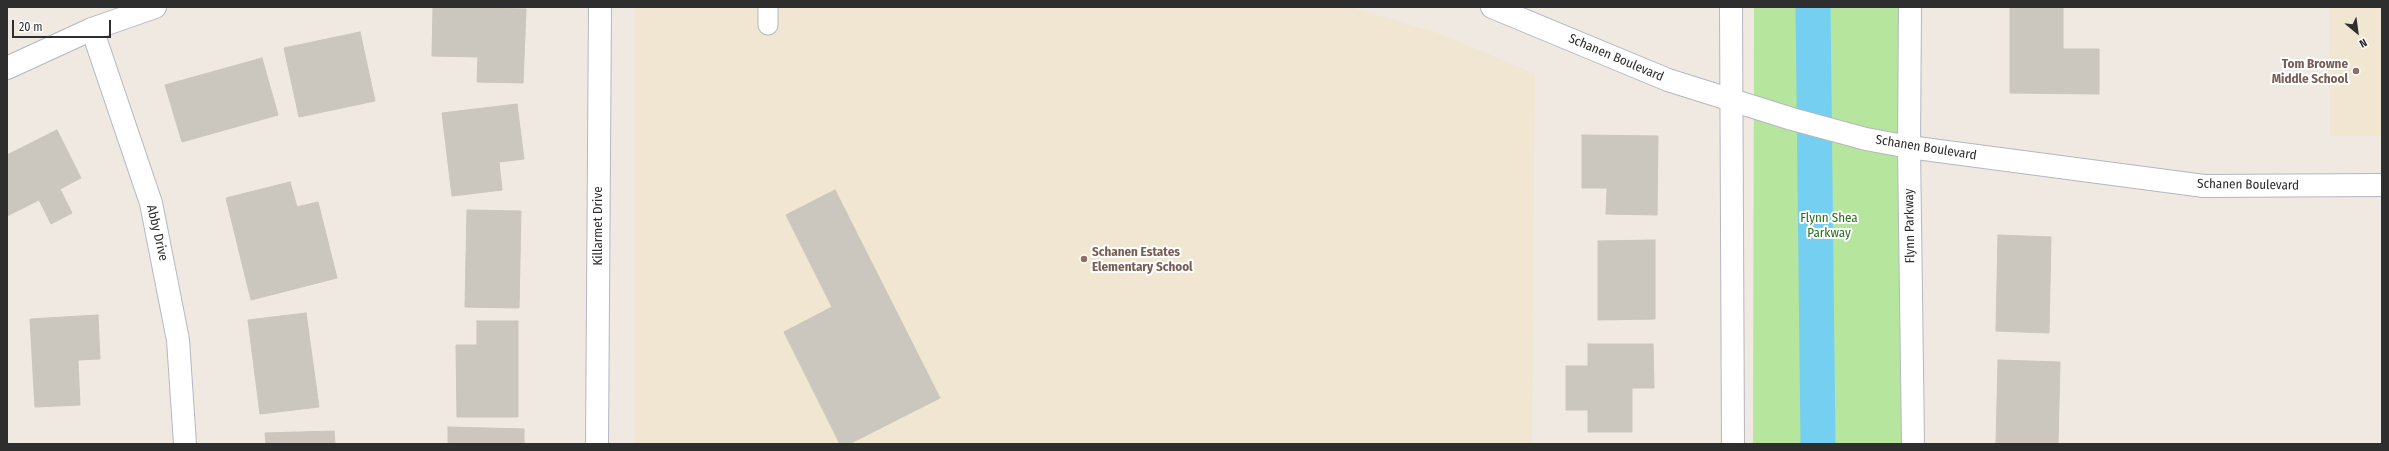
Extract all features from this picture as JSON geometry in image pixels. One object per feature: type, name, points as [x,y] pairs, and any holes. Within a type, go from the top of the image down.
[{"type":"street","points":[[7,68],[92,29],[155,7]]},
{"type":"street","name":"Killarmet Drive","points":[[597,444],[600,7]]},
{"type":"street","name":"Schanen Boulevard","points":[[1492,7],[1668,80],[1732,98],[1792,119],[1908,147],[2204,186],[2382,185]]},
{"type":"street","points":[[1731,7],[1733,444]]},
{"type":"street","name":"Flynn Parkway","points":[[1910,7],[1908,147],[1914,444]]},
{"type":"street","name":"Abby Drive","points":[[92,29],[151,203],[178,340],[185,444]]},
{"type":"shaded area","name":"Schanen Estates Elementary School","points":[[635,7],[1350,7],[1438,33],[1535,74],[1532,444],[635,444]]},
{"type":"shaded area","name":"Tom Browne Middle School","points":[[2329,7],[2382,7],[2382,136],[2330,136]]},
{"type":"green space","name":"Flynn Shea Parkway","points":[[1754,7],[1906,7],[1905,444],[1753,444]]},
{"type":"building","points":[[433,7],[526,9],[523,83],[477,82],[478,57],[432,56]]},
{"type":"building","points":[[2010,7],[2063,7],[2063,49],[2099,49],[2099,94],[2010,93]]},
{"type":"building","points":[[360,32],[375,101],[299,117],[284,48]]},
{"type":"building","points":[[262,58],[278,115],[182,142],[165,85]]},
{"type":"building","points":[[517,104],[524,159],[499,162],[502,190],[452,196],[442,113]]},
{"type":"building","points":[[57,130],[81,178],[60,189],[72,213],[51,224],[39,200],[7,216],[7,155]]},
{"type":"building","points":[[1582,135],[1658,136],[1657,215],[1606,214],[1607,188],[1582,188]]},
{"type":"building","points":[[290,182],[297,207],[318,202],[337,278],[251,300],[226,198]]},
{"type":"building","points":[[835,190],[940,398],[849,444],[840,444],[784,332],[832,307],[786,215]]},
{"type":"building","points":[[467,210],[521,211],[519,308],[465,307]]},
{"type":"building","points":[[1998,235],[2051,237],[2049,333],[1996,331]]},
{"type":"building","points":[[1655,240],[1655,319],[1598,320],[1598,241]]},
{"type":"building","points":[[306,313],[319,407],[260,414],[248,320]]},
{"type":"building","points":[[98,315],[100,359],[78,360],[80,405],[35,407],[30,319]]},
{"type":"building","points":[[477,321],[518,321],[518,417],[457,417],[456,345],[477,345]]},
{"type":"building","points":[[1588,344],[1653,344],[1654,388],[1632,388],[1632,432],[1588,432],[1588,410],[1566,410],[1566,366],[1588,366]]},
{"type":"building","points":[[1998,360],[2060,362],[2058,444],[1996,444]]},
{"type":"building","points":[[448,427],[524,429],[524,444],[448,444]]},
{"type":"building","points":[[334,431],[335,444],[266,444],[265,433]]},
{"type":"waterway","points":[[1813,7],[1818,444]]},
{"type":"place","name":"Tom Browne Middle School","points":[[2356,71]]},
{"type":"place","name":"Schanen Estates Elementary School","points":[[1084,259]]}]
